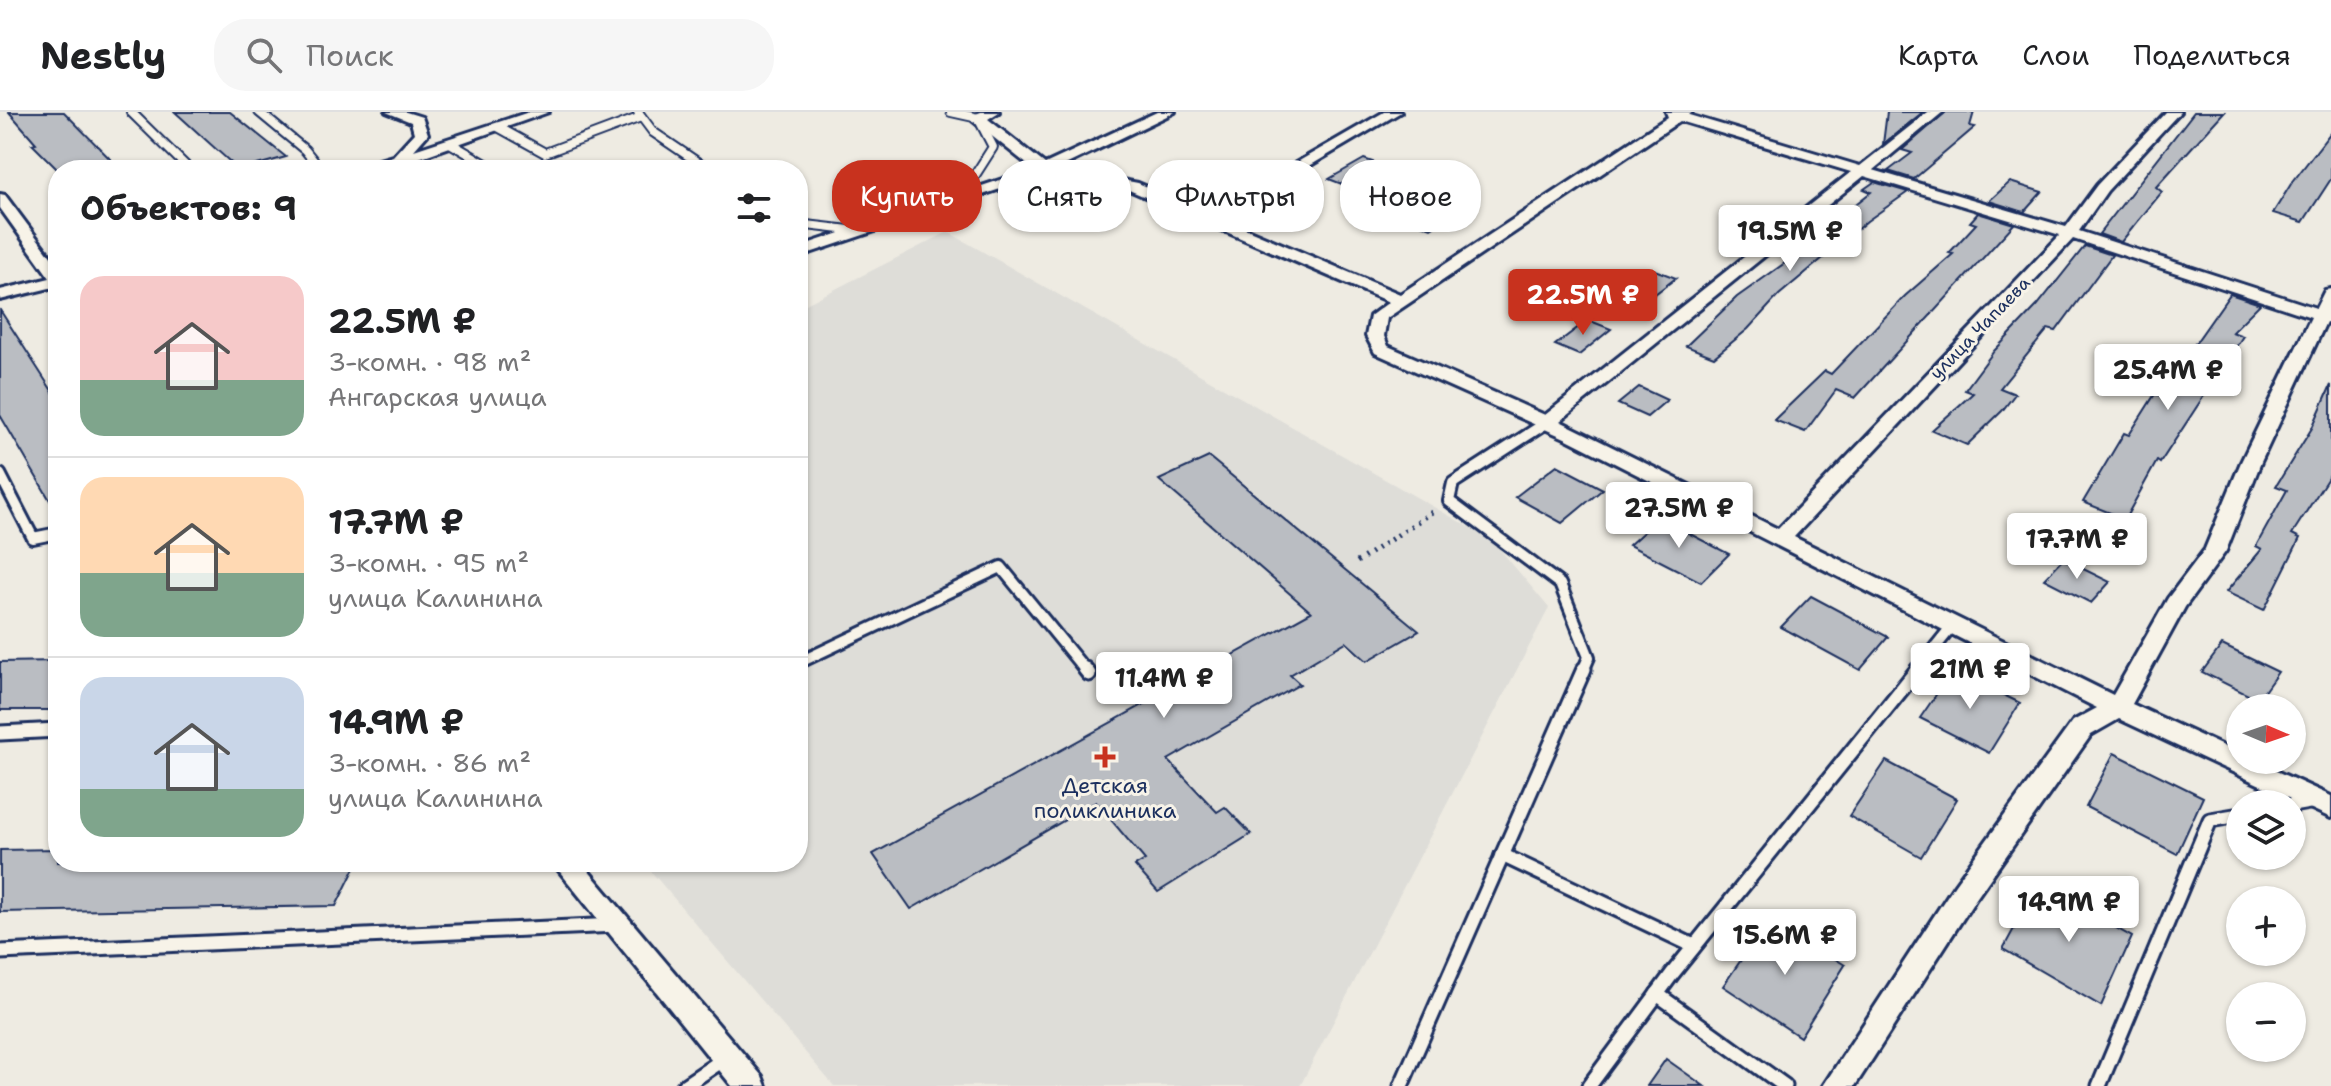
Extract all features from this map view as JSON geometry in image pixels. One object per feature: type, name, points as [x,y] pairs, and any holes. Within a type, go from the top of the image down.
[{"type":"street","points":[[393,112],[417,120],[421,134],[399,158]]},
{"type":"street","points":[[391,160],[542,112]]},
{"type":"street","points":[[992,112],[978,118],[1031,160]]},
{"type":"street","points":[[1065,160],[1168,112]]},
{"type":"street","points":[[1311,160],[1394,112]]},
{"type":"street","points":[[1546,423],[1936,112]]},
{"type":"street","name":"улица Чапаева","points":[[1780,539],[2070,233],[2102,188],[2173,112]]},
{"type":"street","points":[[1844,1084],[1965,892],[2082,728],[2118,708],[2176,603],[2215,551],[2227,515],[2327,309],[1676,113],[1379,316],[1375,336],[1381,349],[1546,423],[2118,708],[2324,804]]},
{"type":"street","points":[[0,198],[48,265]]},
{"type":"street","points":[[808,248],[855,232]]},
{"type":"street","points":[[1239,232],[1401,301]]},
{"type":"street","points":[[0,295],[48,282]]},
{"type":"street","points":[[573,872],[751,1086]]},
{"type":"lane","points":[[131,112],[180,160]]},
{"type":"lane","points":[[259,112],[313,160]]},
{"type":"lane","points":[[951,112],[978,118],[993,147],[982,164]]},
{"type":"lane","points":[[498,127],[545,153],[639,114],[653,132],[694,160]]},
{"type":"lane","points":[[450,143],[479,160]]},
{"type":"lane","points":[[808,225],[832,228]]},
{"type":"lane","points":[[1401,1086],[1589,657],[1560,584],[1449,501],[1453,483],[1546,423]]},
{"type":"lane","points":[[0,474],[33,538],[48,535]]},
{"type":"lane","points":[[808,658],[1001,567],[1089,674]]},
{"type":"lane","points":[[1589,1086],[1694,946],[1953,625]]},
{"type":"lane","points":[[0,733],[48,731]]},
{"type":"lane","points":[[2099,1086],[2210,820],[2226,817]]},
{"type":"lane","points":[[1502,855],[1694,946]]},
{"type":"lane","points":[[0,952],[617,925]]},
{"type":"lane","points":[[1657,994],[1785,1086]]},
{"type":"lane","points":[[684,1086],[727,1057]]},
{"type":"path","points":[[1357,562],[1449,501]]},
{"type":"shaded area","points":[[948,232],[1492,540],[1549,608],[1300,1086],[834,1086],[652,872],[808,872],[808,303]]},
{"type":"building","points":[[9,112],[64,112],[111,160],[48,160],[32,144],[36,143]]},
{"type":"building","points":[[175,112],[230,112],[286,157],[275,160],[228,160]]},
{"type":"building","points":[[1887,112],[1923,112],[1883,144]]},
{"type":"building","points":[[1946,112],[1974,112],[1970,126],[1975,127],[1914,179],[1888,171],[1912,153],[1902,150]]},
{"type":"building","points":[[2194,112],[2224,112],[2156,187],[2162,192],[2121,242],[2099,234]]},
{"type":"building","points":[[2331,132],[2331,179],[2303,222],[2273,213],[2291,184]]},
{"type":"building","points":[[1340,173],[1340,183],[1329,179]]},
{"type":"building","points":[[1874,182],[1908,192],[1867,221],[1779,295],[1748,329],[1714,357],[1686,346],[1737,297],[1789,260],[1786,259],[1871,192],[1864,189]]},
{"type":"building","points":[[2010,182],[2042,192],[2024,212],[1989,201]]},
{"type":"building","points":[[1978,213],[2014,224],[1855,398],[1836,390],[1805,432],[1774,420],[1825,371],[1831,374],[1905,296],[1953,254],[1949,253],[1976,224],[1970,222]]},
{"type":"building","points":[[2085,246],[2112,255],[2056,331],[2048,329],[2000,388],[2015,394],[2002,411],[1967,445],[1932,430],[1973,393],[1965,390],[1994,351],[2037,306]]},
{"type":"building","points":[[1652,269],[1676,278],[1647,300],[1622,290]]},
{"type":"building","points":[[2230,294],[2260,304],[2232,332],[2243,336],[2160,463],[2157,461],[2125,519],[2083,502],[2124,433],[2129,435],[2155,394],[2159,395]]},
{"type":"building","points":[[0,310],[48,384],[48,497],[0,415]]},
{"type":"building","points":[[1588,320],[1611,329],[1579,355],[1555,345]]},
{"type":"building","points":[[2331,385],[2331,473],[2292,534],[2300,538],[2264,610],[2226,592],[2262,549],[2256,546],[2287,490],[2276,486],[2312,428]]},
{"type":"building","points":[[1639,387],[1667,400],[1647,417],[1618,404]]},
{"type":"building","points":[[1209,457],[1419,631],[1367,661],[1346,642],[1290,675],[1300,684],[1168,760],[1217,812],[1225,807],[1251,834],[1158,892],[1135,866],[1145,860],[1096,802],[911,909],[873,854],[1311,612],[1159,480]]},
{"type":"building","points":[[1557,465],[1603,489],[1562,523],[1515,497]]},
{"type":"building","points":[[1659,518],[1729,554],[1701,582],[1629,545]]},
{"type":"building","points":[[2063,559],[2110,582],[2091,603],[2044,579]]},
{"type":"building","points":[[1811,596],[1888,637],[1860,670],[1781,627]]},
{"type":"building","points":[[2222,645],[2278,672],[2262,694],[2246,694],[2202,672]]},
{"type":"building","points":[[48,661],[48,710],[0,710],[0,662]]},
{"type":"building","points":[[1953,670],[2020,703],[1989,753],[1920,718]]},
{"type":"building","points":[[2114,753],[2203,797],[2177,854],[2086,807]]},
{"type":"building","points":[[1886,761],[1957,799],[1921,857],[1849,816]]},
{"type":"building","points":[[48,849],[48,872],[353,872],[336,906],[0,912],[0,850]]},
{"type":"building","points":[[2038,884],[2132,937],[2101,1006],[2003,949]]},
{"type":"building","points":[[1770,918],[1845,965],[1800,1037],[1723,986]]},
{"type":"building","points":[[1666,1059],[1704,1086],[1647,1086]]},
{"type":"place","name":"Детская поликлиника","points":[[1105,757]]}]
